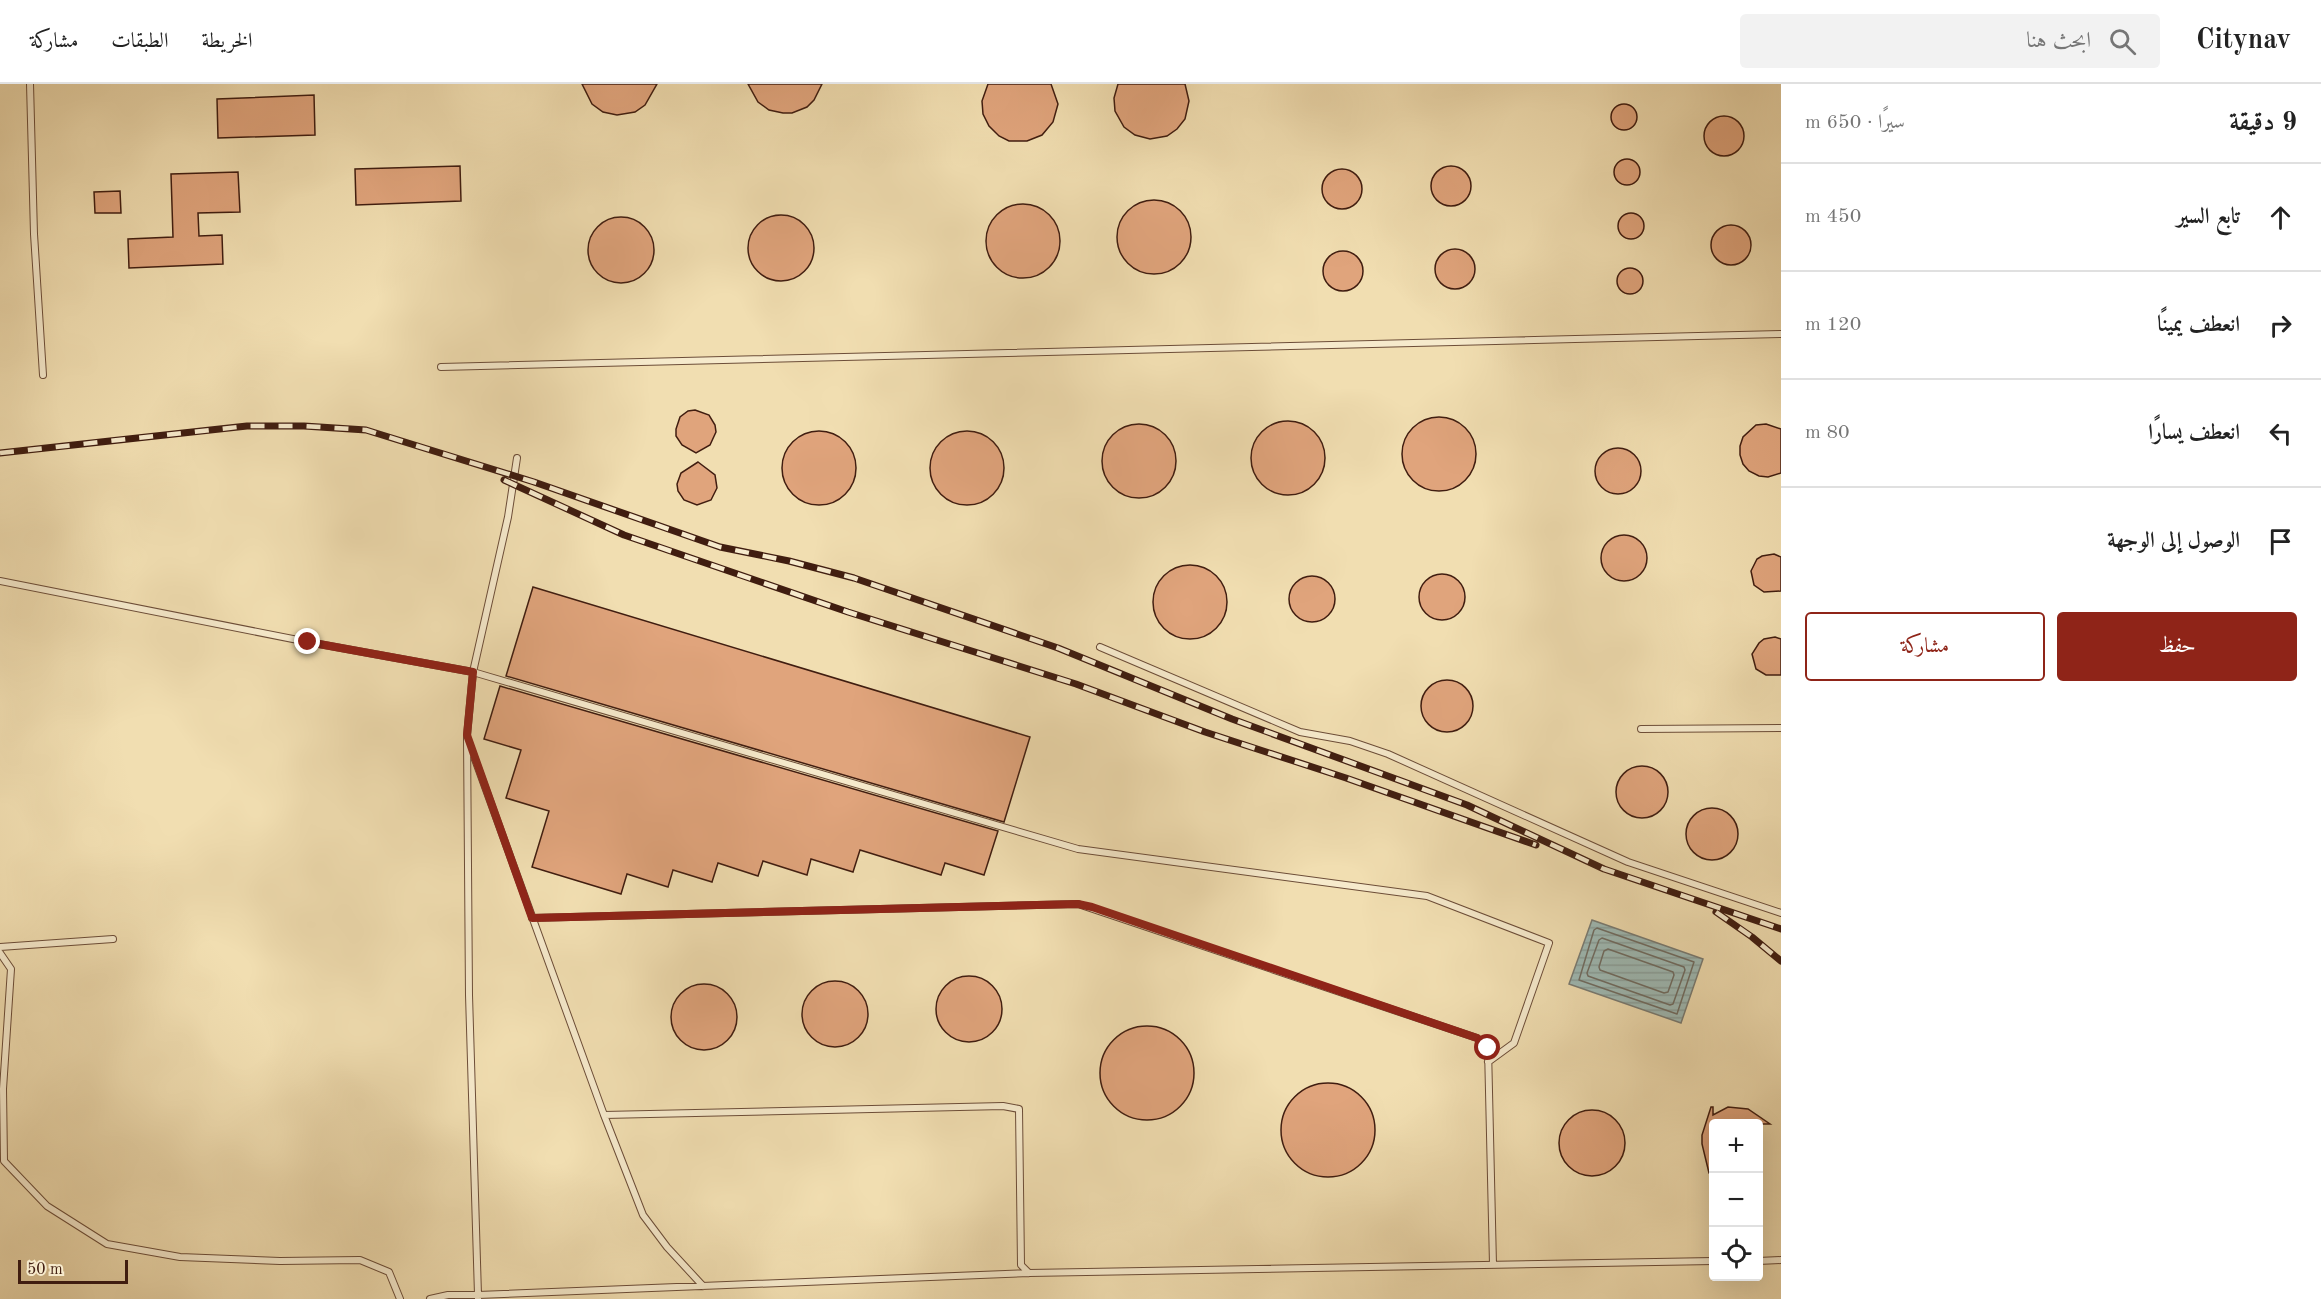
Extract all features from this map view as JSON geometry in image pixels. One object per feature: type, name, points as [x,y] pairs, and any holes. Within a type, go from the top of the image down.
[{"type":"lane","points":[[30,84],[34,234],[43,375]]},
{"type":"lane","points":[[441,367],[1781,334]]},
{"type":"lane","points":[[478,1297],[469,995],[467,735],[473,672],[508,517],[516,458]]},
{"type":"lane","points":[[0,581],[473,672],[1078,849],[1427,896],[1549,943],[1514,1043],[1488,1062]]},
{"type":"lane","points":[[1100,647],[1300,732],[1350,741],[1388,754],[1628,862],[1781,913]]},
{"type":"lane","points":[[1641,729],[1781,728]]},
{"type":"lane","points":[[467,735],[604,1115],[643,1215],[703,1286]]},
{"type":"lane","points":[[532,918],[1078,904],[1477,1038],[1488,1048],[1492,1265]]},
{"type":"lane","points":[[0,947],[113,939]]},
{"type":"lane","points":[[0,953],[11,969],[3,1089],[2,1161],[47,1206],[107,1244],[180,1257],[280,1261],[360,1260],[389,1272],[400,1299]]},
{"type":"lane","points":[[604,1115],[1003,1106],[1018,1109],[1021,1265],[1029,1273]]},
{"type":"lane","points":[[1763,1261],[1781,1260]]},
{"type":"lane","points":[[430,1299],[448,1295],[478,1297],[1029,1273],[1709,1262]]},
{"type":"water","points":[[1592,920],[1703,959],[1681,1023],[1569,984]]},
{"type":"building","points":[[582,84],[657,84],[645,105],[635,112],[617,115],[603,112],[592,104]]},
{"type":"building","points":[[748,84],[822,84],[814,100],[807,107],[792,113],[783,113],[769,110],[758,102]]},
{"type":"building","points":[[988,84],[1051,84],[1058,104],[1053,122],[1042,135],[1027,141],[1009,141],[999,136],[989,126],[983,114],[982,101]]},
{"type":"building","points":[[1118,84],[1185,84],[1189,101],[1185,119],[1167,136],[1150,139],[1135,135],[1124,127],[1115,111],[1114,98]]},
{"type":"building","points":[[314,95],[315,135],[218,138],[217,99]]},
{"type":"building","points":[[1624,104],[1633,108],[1637,117],[1633,126],[1624,130],[1615,126],[1611,117],[1615,108]]},
{"type":"building","points":[[1724,116],[1738,122],[1744,136],[1738,150],[1724,156],[1710,150],[1704,136],[1710,122]]},
{"type":"building","points":[[1627,159],[1636,163],[1640,172],[1636,181],[1627,185],[1618,181],[1614,172],[1618,163]]},
{"type":"building","points":[[460,166],[461,201],[356,205],[355,169]]},
{"type":"building","points":[[1451,166],[1465,172],[1471,186],[1465,200],[1451,206],[1437,200],[1431,186],[1437,172]]},
{"type":"building","points":[[1342,169],[1356,175],[1362,189],[1356,203],[1342,209],[1328,203],[1322,189],[1328,175]]},
{"type":"building","points":[[238,172],[240,212],[198,213],[199,236],[222,235],[223,264],[129,268],[128,239],[173,237],[171,174]]},
{"type":"building","points":[[120,191],[121,213],[95,213],[94,192]]},
{"type":"building","points":[[1147,200],[1161,200],[1175,206],[1185,216],[1191,230],[1189,251],[1175,268],[1161,274],[1147,274],[1133,268],[1123,258],[1117,244],[1117,230],[1123,216],[1133,206]]},
{"type":"building","points":[[1016,204],[1030,204],[1044,210],[1054,220],[1060,234],[1058,255],[1044,272],[1030,278],[1016,278],[1002,272],[992,262],[986,248],[986,234],[992,220],[1002,210]]},
{"type":"building","points":[[1631,213],[1640,217],[1644,226],[1640,235],[1631,239],[1622,235],[1618,226],[1622,217]]},
{"type":"building","points":[[781,215],[794,218],[804,225],[811,235],[814,248],[811,261],[804,271],[794,278],[781,281],[768,278],[758,271],[751,261],[748,248],[751,235],[758,225],[768,218]]},
{"type":"building","points":[[621,217],[634,220],[644,227],[651,237],[654,250],[651,263],[644,273],[634,280],[621,283],[608,280],[598,273],[591,263],[588,250],[591,237],[598,227],[608,220]]},
{"type":"building","points":[[1731,225],[1745,231],[1751,245],[1745,259],[1731,265],[1717,259],[1711,245],[1717,231]]},
{"type":"building","points":[[1455,249],[1469,255],[1475,269],[1469,283],[1455,289],[1441,283],[1435,269],[1441,255]]},
{"type":"building","points":[[1343,251],[1357,257],[1363,271],[1357,285],[1343,291],[1329,285],[1323,271],[1329,257]]},
{"type":"building","points":[[1630,268],[1639,272],[1643,281],[1639,290],[1630,294],[1621,290],[1617,281],[1621,272]]},
{"type":"building","points":[[695,410],[709,415],[716,432],[710,445],[696,453],[682,445],[676,436],[680,417],[688,411]]},
{"type":"building","points":[[1446,417],[1466,427],[1474,440],[1476,454],[1474,468],[1466,481],[1453,489],[1432,491],[1412,481],[1404,468],[1402,447],[1412,427],[1425,419]]},
{"type":"building","points":[[1281,421],[1295,421],[1309,427],[1319,437],[1325,451],[1323,472],[1309,489],[1295,495],[1281,495],[1267,489],[1257,479],[1251,465],[1251,451],[1257,437],[1267,427]]},
{"type":"building","points":[[1132,424],[1146,424],[1160,430],[1170,440],[1176,454],[1174,475],[1160,492],[1146,498],[1132,498],[1118,492],[1108,482],[1102,468],[1102,454],[1108,440],[1118,430]]},
{"type":"building","points":[[1766,424],[1781,429],[1781,473],[1768,477],[1749,471],[1740,455],[1743,437],[1756,425]]},
{"type":"building","points":[[812,431],[826,431],[840,437],[850,447],[856,461],[854,482],[840,499],[826,505],[812,505],[798,499],[788,489],[782,475],[782,461],[788,447],[798,437]]},
{"type":"building","points":[[974,431],[994,441],[1002,454],[1004,468],[1002,482],[994,495],[981,503],[960,505],[940,495],[932,482],[930,461],[940,441],[953,433]]},
{"type":"building","points":[[1618,448],[1634,455],[1641,471],[1634,487],[1618,494],[1602,487],[1595,471],[1602,455]]},
{"type":"building","points":[[698,462],[715,475],[717,488],[711,500],[697,505],[684,500],[678,491],[677,484],[681,473]]},
{"type":"building","points":[[1624,535],[1640,542],[1647,558],[1640,574],[1624,581],[1608,574],[1601,558],[1608,542]]},
{"type":"building","points":[[1774,554],[1781,557],[1781,591],[1764,592],[1754,585],[1751,571],[1757,559]]},
{"type":"building","points":[[1183,565],[1197,565],[1211,571],[1221,581],[1227,595],[1225,616],[1211,633],[1197,639],[1183,639],[1169,633],[1159,623],[1153,609],[1153,595],[1159,581],[1169,571]]},
{"type":"building","points":[[1442,574],[1458,581],[1465,597],[1458,613],[1442,620],[1426,613],[1419,597],[1426,581]]},
{"type":"building","points":[[1312,576],[1328,583],[1335,599],[1328,615],[1312,622],[1296,615],[1289,599],[1296,583]]},
{"type":"building","points":[[533,587],[1030,737],[1004,822],[506,676]]},
{"type":"building","points":[[1775,637],[1781,639],[1781,675],[1766,675],[1756,669],[1752,654],[1764,639]]},
{"type":"building","points":[[1442,680],[1452,680],[1466,687],[1473,706],[1466,725],[1452,732],[1442,732],[1432,728],[1425,721],[1421,711],[1421,701],[1425,691],[1432,684]]},
{"type":"building","points":[[500,686],[998,831],[984,875],[945,863],[941,875],[860,850],[853,872],[811,859],[807,875],[763,861],[758,876],[718,863],[712,882],[673,870],[668,887],[627,874],[621,894],[532,867],[549,811],[506,798],[521,750],[484,739]]},
{"type":"building","points":[[1637,766],[1647,766],[1661,773],[1668,792],[1661,811],[1647,818],[1637,818],[1627,814],[1620,807],[1616,797],[1616,787],[1620,777],[1627,770]]},
{"type":"building","points":[[1707,808],[1717,808],[1731,815],[1738,834],[1731,853],[1717,860],[1707,860],[1697,856],[1690,849],[1686,839],[1686,829],[1690,819],[1697,812]]},
{"type":"building","points":[[969,976],[982,979],[992,986],[999,996],[1002,1009],[999,1022],[992,1032],[982,1039],[969,1042],[956,1039],[946,1032],[939,1022],[936,1009],[939,996],[946,986],[956,979]]},
{"type":"building","points":[[835,981],[848,984],[858,991],[865,1001],[868,1014],[865,1027],[858,1037],[848,1044],[835,1047],[822,1044],[812,1037],[805,1027],[802,1014],[805,1001],[812,991],[822,984]]},
{"type":"building","points":[[704,984],[717,987],[727,994],[734,1004],[737,1017],[734,1030],[727,1040],[717,1047],[704,1050],[691,1047],[681,1040],[674,1030],[671,1017],[674,1004],[681,994],[691,987]]},
{"type":"building","points":[[1147,1026],[1165,1030],[1180,1040],[1190,1055],[1194,1073],[1190,1091],[1180,1106],[1165,1116],[1147,1120],[1129,1116],[1114,1106],[1104,1091],[1100,1073],[1104,1055],[1114,1040],[1129,1030]]},
{"type":"building","points":[[1328,1083],[1346,1087],[1361,1097],[1371,1112],[1375,1130],[1371,1148],[1361,1163],[1346,1173],[1328,1177],[1310,1173],[1295,1163],[1285,1148],[1281,1130],[1285,1112],[1295,1097],[1310,1087]]},
{"type":"building","points":[[1711,1107],[1713,1107],[1713,1115],[1728,1107],[1748,1109],[1763,1119],[1709,1119],[1709,1173],[1702,1135]]},
{"type":"building","points":[[1592,1110],[1605,1113],[1615,1120],[1622,1130],[1625,1143],[1622,1156],[1615,1166],[1605,1173],[1592,1176],[1579,1173],[1569,1166],[1562,1156],[1559,1143],[1562,1130],[1569,1120],[1579,1113]]},
{"type":"railway","points":[[0,453],[247,426],[304,426],[366,430],[534,482],[720,547],[789,561],[854,578],[1058,648],[1232,719],[1467,805],[1604,869],[1781,929]]},
{"type":"railway","points":[[504,480],[624,535],[848,612],[1076,684],[1205,732],[1346,778],[1536,845]]},
{"type":"railway","points":[[1716,912],[1781,961]]},
{"type":"route","points":[[308,642],[473,672],[467,735],[532,918],[1078,904],[1477,1038],[1488,1048]]}]
